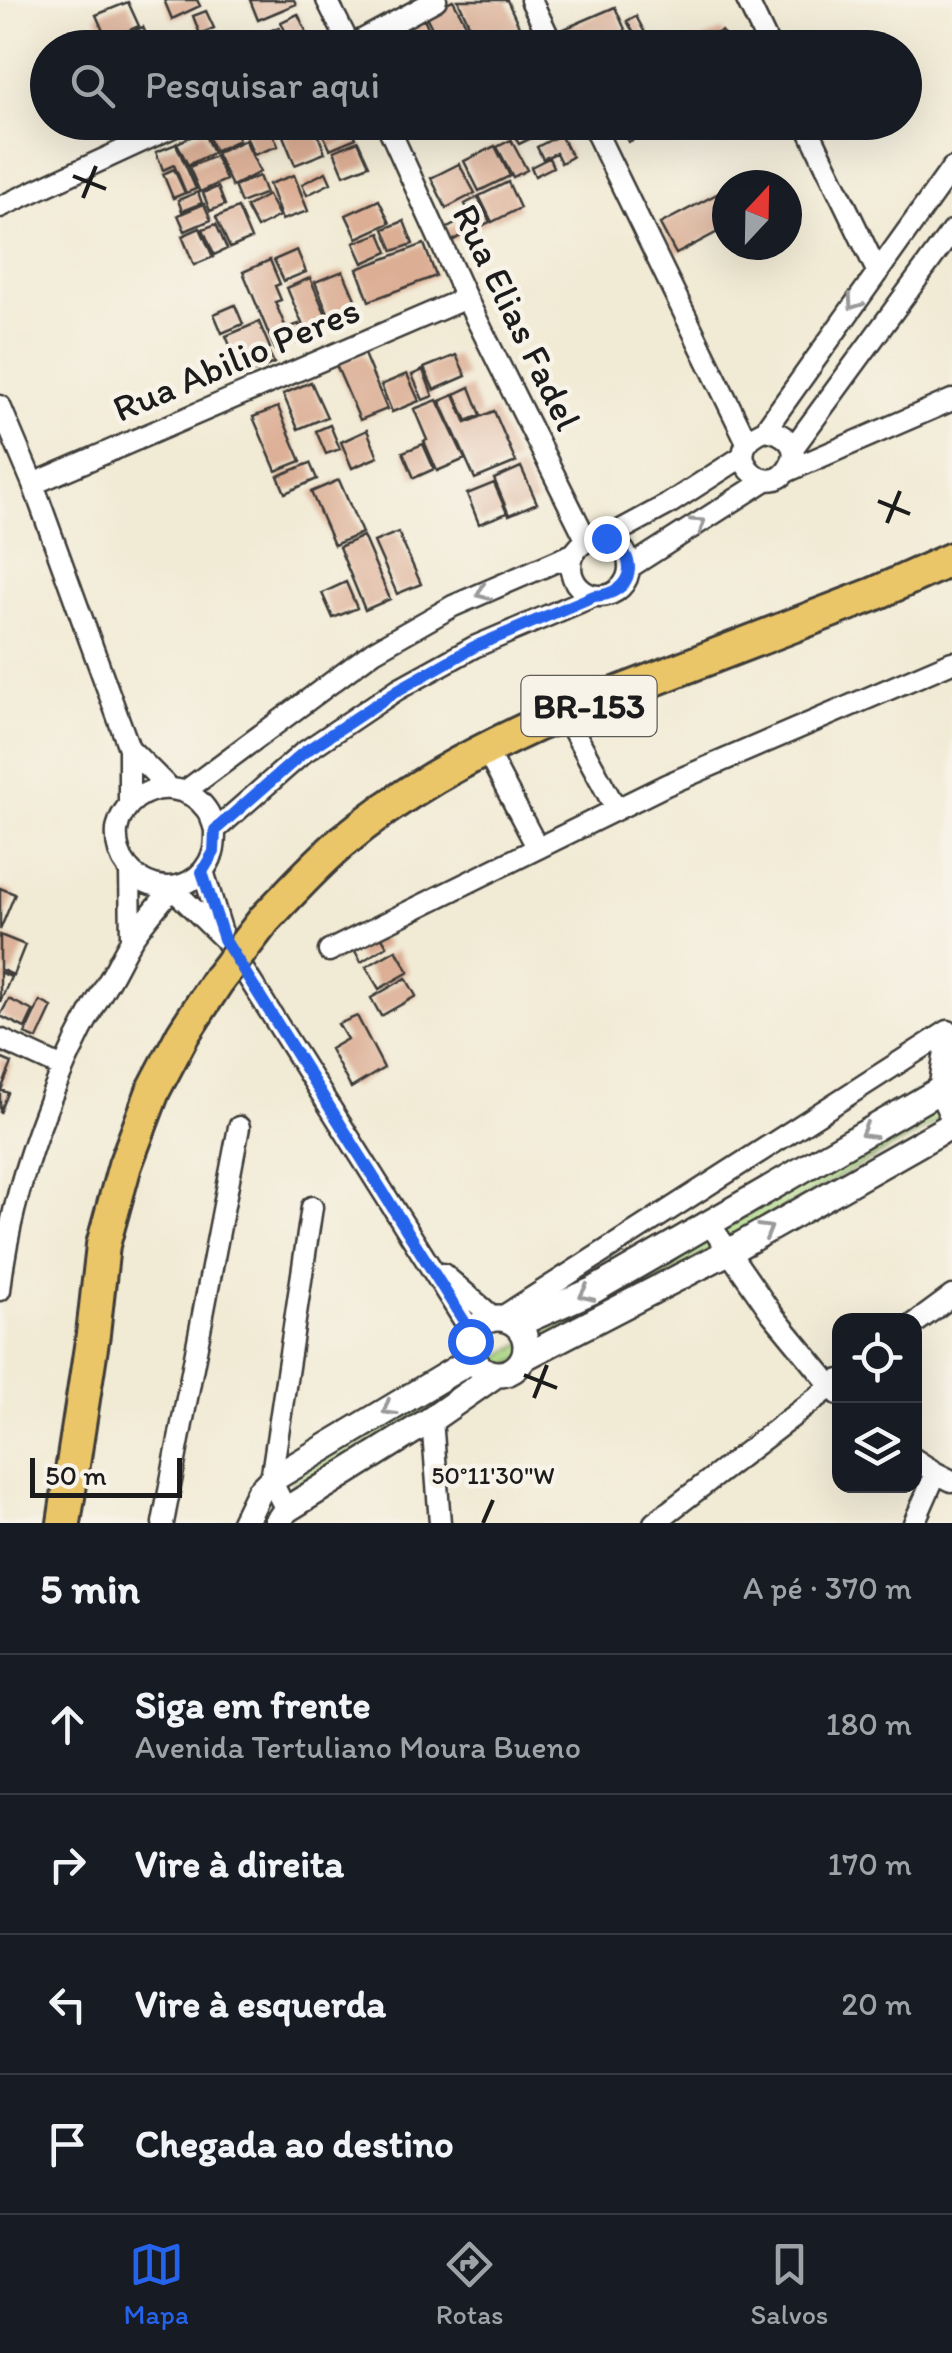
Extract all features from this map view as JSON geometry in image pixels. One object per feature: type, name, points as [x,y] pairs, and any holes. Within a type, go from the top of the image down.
[{"type":"highway","name":"BR-153","points":[[64,1523],[103,1245],[125,1165],[153,1091],[183,1034],[218,980],[266,919],[342,842],[409,793],[485,748],[872,595],[952,558]]},
{"type":"street","points":[[328,0],[342,30]]},
{"type":"street","points":[[381,30],[436,0]]},
{"type":"street","points":[[531,0],[545,30]]},
{"type":"street","points":[[747,0],[761,30]]},
{"type":"street","points":[[0,208],[145,140]]},
{"type":"street","name":"Rua Elias Fadel","points":[[394,140],[466,298],[589,544]]},
{"type":"street","points":[[600,140],[752,443]]},
{"type":"street","points":[[814,140],[876,271]]},
{"type":"street","points":[[766,480],[746,468],[752,443],[952,168]]},
{"type":"street","points":[[793,448],[952,231]]},
{"type":"street","name":"Rua Abilio Peres","points":[[33,484],[466,298]]},
{"type":"street","points":[[630,566],[766,480],[952,400]]},
{"type":"street","points":[[0,406],[33,484],[129,748],[129,804]]},
{"type":"street","points":[[177,790],[374,650],[454,606],[667,505],[752,443],[777,431],[793,448],[794,460],[788,471]]},
{"type":"street","points":[[618,543],[630,566],[627,580],[607,596],[582,591],[573,580],[570,567],[589,544],[618,543]]},
{"type":"street","points":[[215,830],[303,753],[398,690],[474,647],[594,596]]},
{"type":"street","points":[[329,951],[616,809],[952,662]]},
{"type":"street","points":[[566,714],[616,809]]},
{"type":"street","points":[[129,748],[177,790]]},
{"type":"street","points":[[485,748],[537,847]]},
{"type":"street","points":[[177,790],[190,794],[207,810],[215,830],[214,852],[202,872],[184,884],[162,888],[141,881],[124,866],[116,845],[118,823],[129,804],[147,791],[177,790]]},
{"type":"street","points":[[130,870],[130,940]]},
{"type":"street","points":[[202,872],[224,939]]},
{"type":"street","points":[[172,888],[224,939],[426,1259],[484,1372],[496,1375],[518,1367],[525,1357],[524,1334],[426,1259]]},
{"type":"street","points":[[0,1290],[4,1256],[28,1164],[63,1068],[130,940],[172,888]]},
{"type":"street","points":[[504,1320],[948,1030],[945,1087],[952,1122],[730,1252],[525,1357]]},
{"type":"street","points":[[0,1040],[63,1068]]},
{"type":"street","points":[[244,1523],[259,1492],[271,1480],[472,1346],[483,1322],[504,1320],[594,1290],[945,1087]]},
{"type":"street","points":[[164,1523],[239,1127]]},
{"type":"street","points":[[312,1207],[271,1480],[281,1517],[496,1375]]},
{"type":"street","points":[[709,1223],[772,1314],[832,1383]]},
{"type":"street","points":[[922,1318],[952,1296]]},
{"type":"street","points":[[654,1523],[832,1391]]},
{"type":"street","points":[[432,1419],[440,1523]]},
{"type":"street","points":[[914,1523],[944,1477],[922,1463]]},
{"type":"green space","points":[[952,1096],[952,1113],[295,1487],[291,1477]]},
{"type":"building","points":[[164,0],[197,0],[200,6],[172,19]]},
{"type":"building","points":[[250,0],[294,0],[296,4],[258,20]]},
{"type":"building","points":[[453,0],[468,28],[433,30],[425,14]]},
{"type":"building","points":[[458,0],[507,0],[521,30],[472,30]]},
{"type":"building","points":[[128,2],[139,26],[103,30],[96,15]]},
{"type":"building","points":[[615,7],[625,30],[562,30]]},
{"type":"building","points":[[206,11],[214,28],[198,30],[193,16]]},
{"type":"building","points":[[298,14],[305,30],[285,30],[281,22]]},
{"type":"building","points":[[423,16],[429,30],[398,30],[397,27]]},
{"type":"building","points":[[636,16],[643,30],[632,30],[627,21]]},
{"type":"building","points":[[207,140],[213,153],[188,165],[177,143]]},
{"type":"building","points":[[210,140],[239,140],[215,151]]},
{"type":"building","points":[[245,140],[260,172],[232,186],[216,153]]},
{"type":"building","points":[[248,140],[276,140],[278,146],[254,155]]},
{"type":"building","points":[[285,140],[320,140],[325,153],[295,165]]},
{"type":"building","points":[[326,140],[351,140],[330,149]]},
{"type":"building","points":[[511,140],[527,170],[513,177],[497,147]]},
{"type":"building","points":[[550,140],[563,140],[572,157],[561,163],[556,153],[543,159],[537,147]]},
{"type":"building","points":[[358,141],[369,165],[344,175],[334,151]]},
{"type":"building","points":[[176,144],[196,189],[186,193],[174,165],[163,170],[156,152]]},
{"type":"building","points":[[495,146],[510,176],[479,191],[464,161]]},
{"type":"building","points":[[215,156],[226,180],[200,192],[189,167]]},
{"type":"building","points":[[549,158],[553,167],[535,176],[531,167]]},
{"type":"building","points":[[459,164],[475,193],[446,208],[431,178]]},
{"type":"building","points":[[174,169],[185,193],[173,198],[163,174]]},
{"type":"building","points":[[326,172],[331,183],[307,195],[302,184]]},
{"type":"building","points":[[294,175],[308,211],[282,220],[269,184]]},
{"type":"building","points":[[259,176],[266,193],[241,203],[234,186]]},
{"type":"building","points":[[508,182],[520,208],[492,222],[479,196]]},
{"type":"building","points":[[218,187],[225,205],[210,211],[203,193]]},
{"type":"building","points":[[198,192],[202,203],[182,211],[178,200]]},
{"type":"building","points":[[268,195],[279,216],[257,228],[246,207]]},
{"type":"building","points":[[478,197],[490,222],[477,228],[465,204]]},
{"type":"building","points":[[712,197],[712,235],[676,254],[660,224]]},
{"type":"building","points":[[379,200],[390,223],[357,238],[346,215]]},
{"type":"building","points":[[204,204],[211,220],[185,231],[178,215]]},
{"type":"building","points":[[238,208],[251,239],[230,248],[216,217]]},
{"type":"building","points":[[468,217],[474,229],[450,242],[444,230]]},
{"type":"building","points":[[404,221],[413,244],[393,251],[384,229]]},
{"type":"building","points":[[216,224],[227,249],[214,255],[203,229]]},
{"type":"building","points":[[200,228],[213,257],[194,265],[182,236]]},
{"type":"building","points":[[380,233],[388,252],[363,263],[354,243]]},
{"type":"building","points":[[424,244],[436,276],[369,301],[357,269]]},
{"type":"building","points":[[297,250],[306,272],[284,281],[274,260]]},
{"type":"building","points":[[270,260],[280,284],[275,286],[281,300],[275,302],[292,342],[275,349],[243,272]]},
{"type":"building","points":[[343,271],[358,306],[330,318],[315,282]]},
{"type":"building","points":[[310,278],[330,324],[306,333],[287,288]]},
{"type":"building","points":[[235,305],[243,324],[222,333],[214,314]]},
{"type":"building","points":[[259,322],[270,348],[237,362],[226,336]]},
{"type":"building","points":[[299,324],[305,339],[297,343],[290,327]]},
{"type":"building","points":[[269,353],[274,363],[241,377],[237,366]]},
{"type":"building","points":[[364,354],[387,409],[360,420],[336,365]]},
{"type":"building","points":[[456,355],[466,376],[434,390],[424,368]]},
{"type":"building","points":[[423,370],[433,396],[423,400],[412,375]]},
{"type":"building","points":[[407,374],[419,401],[392,412],[381,385]]},
{"type":"building","points":[[311,382],[327,417],[298,429],[283,394]]},
{"type":"building","points":[[470,387],[481,415],[467,421],[455,394]]},
{"type":"building","points":[[454,395],[466,423],[494,411],[516,462],[475,479],[440,401]]},
{"type":"building","points":[[437,400],[465,459],[437,471],[414,409]]},
{"type":"building","points":[[278,407],[301,461],[276,471],[253,417]]},
{"type":"building","points":[[330,425],[340,449],[326,454],[316,431]]},
{"type":"building","points":[[367,430],[378,457],[352,468],[341,442]]},
{"type":"building","points":[[423,444],[434,469],[414,478],[403,452]]},
{"type":"building","points":[[310,463],[317,479],[285,493],[278,476]]},
{"type":"building","points":[[521,467],[537,503],[509,515],[494,479]]},
{"type":"building","points":[[339,480],[362,533],[334,545],[311,492]]},
{"type":"building","points":[[494,483],[507,513],[479,524],[467,494]]},
{"type":"building","points":[[398,532],[421,584],[397,594],[374,542]]},
{"type":"building","points":[[363,536],[390,599],[365,610],[339,547]]},
{"type":"building","points":[[346,582],[357,608],[333,618],[322,593]]},
{"type":"building","points":[[0,888],[15,894],[0,930]]},
{"type":"building","points":[[380,934],[387,946],[361,962],[354,949]]},
{"type":"building","points":[[0,935],[25,945],[13,975],[0,969]]},
{"type":"building","points":[[396,950],[409,972],[379,989],[366,967]]},
{"type":"building","points":[[0,972],[11,977],[0,1002]]},
{"type":"building","points":[[406,978],[416,996],[381,1016],[371,998]]},
{"type":"building","points":[[9,999],[33,1011],[25,1028],[0,1016]]},
{"type":"building","points":[[40,1001],[52,1007],[37,1039],[25,1034]]},
{"type":"building","points":[[357,1016],[384,1068],[351,1088],[330,1049],[347,1039],[338,1024]]},
{"type":"building","points":[[0,1058],[12,1063],[1,1090],[8,1093],[0,1113]]},
{"type":"route","points":[[470,1341],[472,1334],[224,939],[202,872],[214,852],[215,830],[303,753],[398,690],[474,647],[594,596],[607,596],[619,590],[627,580],[630,566],[618,543],[606,538]]}]
